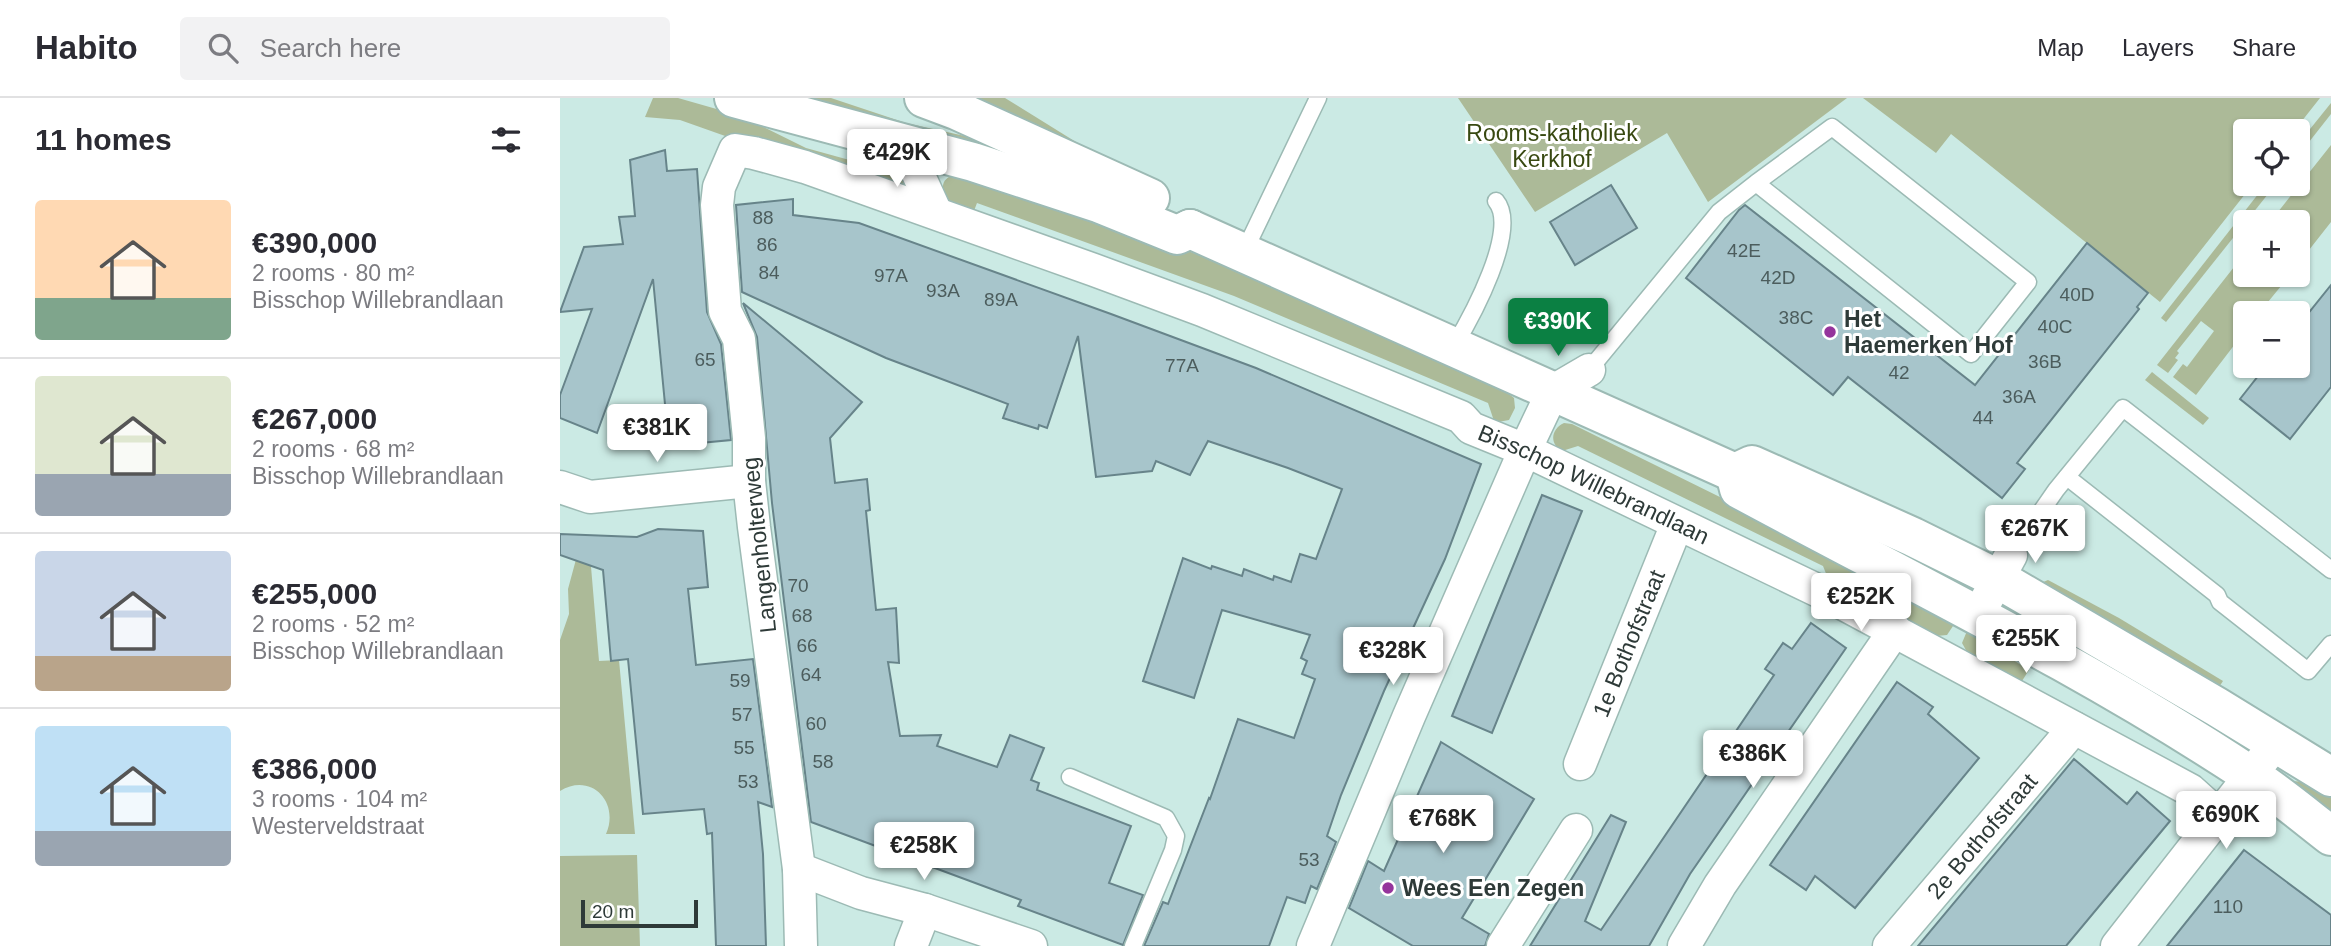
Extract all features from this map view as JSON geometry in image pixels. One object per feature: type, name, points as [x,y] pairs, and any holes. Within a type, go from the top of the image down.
[{"type":"main road","points":[[734,98],[1028,179],[1177,235],[1190,229],[1735,473],[1752,465],[1913,537],[2004,567],[2195,693],[2331,777]]},
{"type":"main road","points":[[924,98],[1186,214],[1190,229]]},
{"type":"main road","points":[[1735,473],[1739,489],[2017,635],[2252,776],[2331,836]]},
{"type":"street","points":[[904,144],[936,213]]},
{"type":"street","name":"Bisschop Willebrandlaan","points":[[735,150],[806,167],[1202,310],[1461,417],[1471,428],[1525,450],[1895,630],[2190,790],[2220,817]]},
{"type":"street","name":"Langenholterweg","points":[[735,150],[719,187],[725,311],[739,340],[749,481],[799,869],[801,946]]},
{"type":"street","points":[[1324,942],[1409,716],[1525,450],[1553,390],[1589,370]]},
{"type":"street","points":[[560,487],[590,497],[749,481]]},
{"type":"street","name":"1e Bothofstraat","points":[[1580,764],[1677,524]]},
{"type":"street","points":[[1978,615],[2004,567]]},
{"type":"street","points":[[1684,946],[1720,885],[1895,630]]},
{"type":"street","name":"2e Bothofstraat","points":[[1889,946],[2074,728]]},
{"type":"street","points":[[2117,946],[2275,744]]},
{"type":"street","points":[[1503,946],[1576,830]]},
{"type":"street","points":[[799,869],[861,893],[925,910],[1031,946]]},
{"type":"street","points":[[911,946],[925,910]]},
{"type":"lane","points":[[1244,252],[1318,98]]},
{"type":"lane","points":[[1589,370],[1718,212],[1756,183],[1832,127],[2028,282],[1971,354],[1756,183]]},
{"type":"lane","points":[[1454,346],[1480,298],[1503,233],[1504,215],[1496,201]]},
{"type":"lane","points":[[2004,567],[2067,477],[2123,408],[2331,570]]},
{"type":"lane","points":[[2067,477],[2217,595],[2220,602],[2308,671],[2331,644]]},
{"type":"lane","points":[[1070,777],[1166,818],[1176,836],[1173,850],[1133,946]]},
{"type":"green space","points":[[653,98],[678,98],[741,116],[806,148],[900,174],[909,190],[728,137],[680,120],[645,117]]},
{"type":"green space","points":[[786,98],[831,98],[906,123],[983,140],[1031,159]]},
{"type":"green space","points":[[978,98],[1005,98],[1113,165],[1035,135]]},
{"type":"green space","name":"Rooms-katholiek Kerkhof","points":[[1458,98],[1847,98],[1708,202],[1667,133],[1535,212]]},
{"type":"green space","points":[[1863,98],[2320,98],[2303,119],[2233,119],[2233,196],[2244,196],[2160,302],[1951,134],[1936,153]]},
{"type":"green space","points":[[2331,103],[2331,114],[2310,141],[2310,129]]},
{"type":"green space","points":[[2331,145],[2331,222],[2310,249],[2310,210],[2280,210],[2291,196],[2310,196],[2310,172]]},
{"type":"green space","points":[[957,174],[1134,229],[1196,254],[1504,390],[1514,398],[1515,408],[1509,420],[1494,421],[1488,403],[1234,296],[977,203],[972,216],[956,208],[944,193],[943,184],[950,176]]},
{"type":"green space","points":[[2257,196],[2266,196],[2255,210],[2246,210]]},
{"type":"green space","points":[[2233,226],[2233,238],[2166,322],[2161,318]]},
{"type":"green space","points":[[2233,268],[2233,287],[2280,287],[2269,301],[2233,301],[2233,347],[2196,395],[2173,377],[2183,364],[2187,367],[2214,331],[2201,321],[2177,351],[2179,353],[2175,358],[2178,360],[2168,373],[2157,365]]},
{"type":"green space","points":[[2152,372],[2209,418],[2203,425],[2145,380]]},
{"type":"green space","points":[[1564,423],[1572,424],[1884,578],[1873,603],[1829,581],[1823,566],[1578,446],[1562,451],[1555,445],[1553,437],[1556,429]]},
{"type":"green space","points":[[581,541],[589,543],[599,661],[619,660],[635,834],[606,834],[609,811],[606,801],[592,788],[571,786],[560,791],[560,640],[569,614],[568,589]]},
{"type":"green space","points":[[2048,580],[2119,618],[2223,681],[2215,693],[2041,583]]},
{"type":"green space","points":[[1899,586],[1955,623],[1947,635],[1936,636],[1887,610]]},
{"type":"green space","points":[[1967,631],[2029,670],[2022,681],[1967,652],[1962,643]]},
{"type":"green space","points":[[2291,781],[2307,782],[2331,792],[2331,819]]},
{"type":"green space","points":[[637,855],[640,946],[560,946],[560,856]]},
{"type":"building","points":[[665,150],[667,171],[697,169],[707,312],[721,344],[731,440],[669,446],[653,279],[597,433],[560,418],[560,395],[592,309],[560,312],[584,247],[623,244],[619,217],[635,216],[630,160]]},
{"type":"building","points":[[1611,185],[1637,228],[1575,265],[1550,222]]},
{"type":"building","points":[[793,199],[793,215],[859,223],[1111,314],[1256,368],[1481,464],[1445,559],[1384,691],[1341,795],[1327,836],[1336,842],[1317,889],[1311,886],[1305,903],[1287,897],[1269,946],[1144,946],[1163,902],[1168,904],[1210,799],[1238,719],[1294,738],[1315,679],[1302,674],[1307,661],[1301,658],[1310,635],[1222,610],[1194,698],[1143,681],[1183,558],[1211,569],[1212,566],[1242,576],[1244,569],[1273,580],[1274,576],[1291,582],[1300,554],[1316,559],[1342,489],[1208,441],[1190,475],[1156,461],[1152,471],[1096,477],[1078,336],[1047,428],[1039,425],[1038,429],[1003,418],[1008,404],[886,358],[742,292],[736,205]]},
{"type":"building","name":"Het Haemerken Hof","points":[[1745,205],[1975,385],[2087,243],[2148,293],[2137,307],[2139,309],[2017,463],[2025,469],[2002,498],[1848,377],[1833,395],[1686,278]]},
{"type":"building","points":[[2331,285],[2331,387],[2290,439],[2240,399],[2257,378],[2310,378],[2310,311]]},
{"type":"building","points":[[743,303],[862,402],[830,438],[835,483],[867,479],[870,510],[866,511],[876,610],[896,608],[899,663],[888,662],[900,736],[941,735],[937,746],[997,767],[1010,735],[1044,748],[1031,780],[1039,783],[1037,790],[1131,826],[1109,883],[1143,895],[1123,945],[1018,906],[1021,900],[811,822],[772,503],[757,337]]},
{"type":"building","points":[[1542,495],[1582,511],[1492,733],[1452,716]]},
{"type":"building","points":[[658,529],[703,531],[708,587],[688,589],[696,665],[753,659],[772,807],[758,802],[763,854],[766,946],[716,946],[712,833],[707,834],[704,809],[643,814],[628,659],[611,661],[603,570],[560,555],[560,534],[637,537]]},
{"type":"building","points":[[1811,623],[1846,648],[1690,874],[1649,946],[1530,946],[1611,815],[1626,822],[1585,921],[1601,930],[1774,675],[1765,669],[1783,643],[1792,649]]},
{"type":"building","points":[[1897,682],[1933,707],[1928,714],[1979,758],[1855,908],[1815,876],[1806,890],[1770,865]]},
{"type":"building","points":[[1441,742],[1534,799],[1462,918],[1489,934],[1485,946],[1413,946],[1349,908],[1368,861],[1384,871]]},
{"type":"building","points":[[2074,759],[2127,804],[2137,792],[2170,821],[2066,946],[1918,946]]},
{"type":"building","points":[[2244,850],[2331,915],[2331,946],[2167,946]]},
{"type":"place","name":"Het Haemerken Hof","points":[[1830,332]]},
{"type":"place","name":"Wees Een Zegen","points":[[1388,888]]}]
